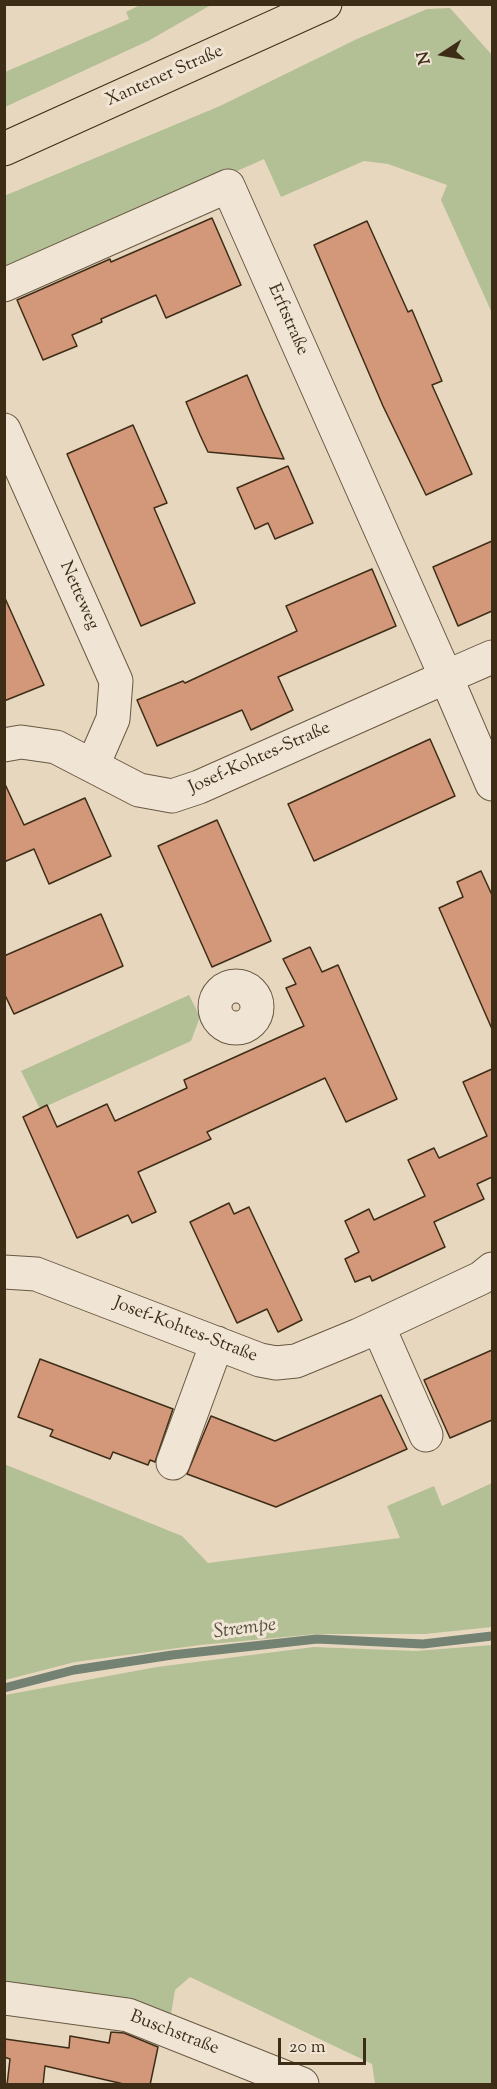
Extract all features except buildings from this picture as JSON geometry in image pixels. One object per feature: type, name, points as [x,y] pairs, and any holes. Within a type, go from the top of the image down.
[{"type":"main road","name":"Xantener Straße","points":[[4,150],[325,4]]},
{"type":"street","name":"Erftstraße","points":[[4,285],[228,186],[446,677]]},
{"type":"street","name":"Netteweg","points":[[4,430],[116,681],[114,719],[93,765]]},
{"type":"street","name":"Josef-Kohtes-Straße","points":[[4,745],[21,742],[56,747],[139,790],[172,796],[199,787],[492,657]]},
{"type":"street","points":[[446,677],[492,784]]},
{"type":"street","name":"Josef-Kohtes-Straße","points":[[4,1272],[36,1274],[260,1360],[286,1362],[296,1361],[378,1326],[481,1278],[492,1269]]},
{"type":"street","points":[[378,1326],[426,1435]]},
{"type":"street","points":[[173,1463],[217,1343]]},
{"type":"street","name":"Buschstraße","points":[[4,1998],[128,2015],[302,2085]]},
{"type":"green space","points":[[142,4],[211,5],[148,41],[5,107],[5,72],[129,19],[126,12]]},
{"type":"green space","points":[[450,8],[492,55],[492,313],[441,200],[447,185],[388,164],[364,161],[281,197],[264,159],[15,270],[5,267],[4,196],[220,106],[357,39],[427,9]]},
{"type":"green space","points":[[189,995],[200,1017],[191,1041],[40,1109],[21,1071]]},
{"type":"green space","points":[[4,1464],[182,1536],[208,1563],[400,1538],[387,1506],[434,1486],[442,1506],[492,1483],[492,1627],[425,1634],[317,1634],[200,1645],[75,1662],[5,1680]]},
{"type":"green space","points":[[492,1645],[492,2084],[375,2084],[372,2064],[190,1977],[175,1990],[171,2014],[107,2001],[5,1986],[5,1695],[157,1667],[314,1647],[416,1651]]},
{"type":"waterway","name":"Strempe","points":[[4,1688],[74,1670],[172,1655],[317,1639],[423,1644],[492,1636]]}]
